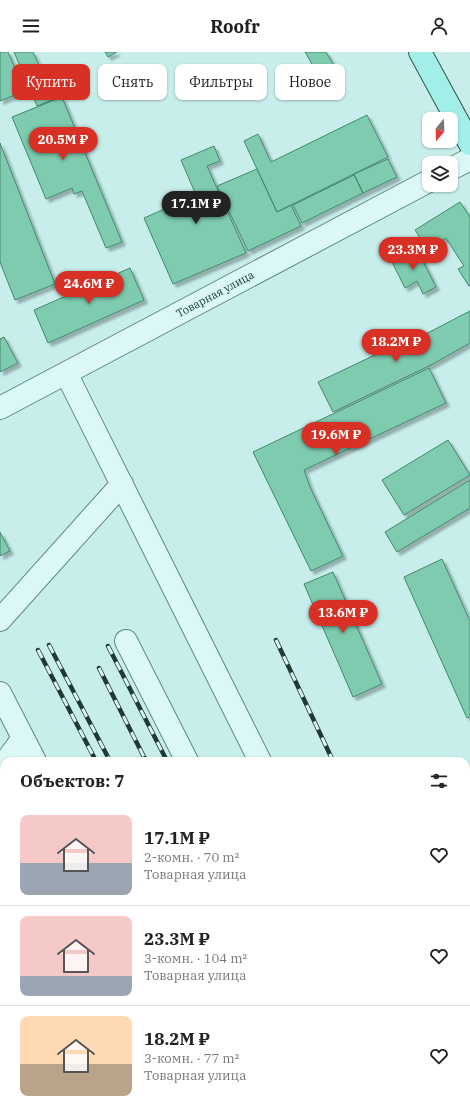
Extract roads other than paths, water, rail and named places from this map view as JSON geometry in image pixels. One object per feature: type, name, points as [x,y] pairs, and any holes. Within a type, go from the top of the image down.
[{"type":"main road","points":[[420,52],[470,146]]},
{"type":"street","points":[[458,161],[470,146]]},
{"type":"street","name":"Товарная улица","points":[[0,408],[422,185]]},
{"type":"street","points":[[66,373],[258,757]]},
{"type":"street","points":[[0,620],[122,484]]},
{"type":"street","points":[[126,641],[185,757]]},
{"type":"street","points":[[0,693],[32,757]]},
{"type":"street","points":[[9,757],[23,738]]},
{"type":"railway","points":[[276,640],[331,757]]},
{"type":"railway","points":[[49,645],[108,757]]},
{"type":"railway","points":[[108,646],[165,757]]},
{"type":"railway","points":[[38,650],[94,757]]},
{"type":"railway","points":[[99,668],[144,757]]}]
